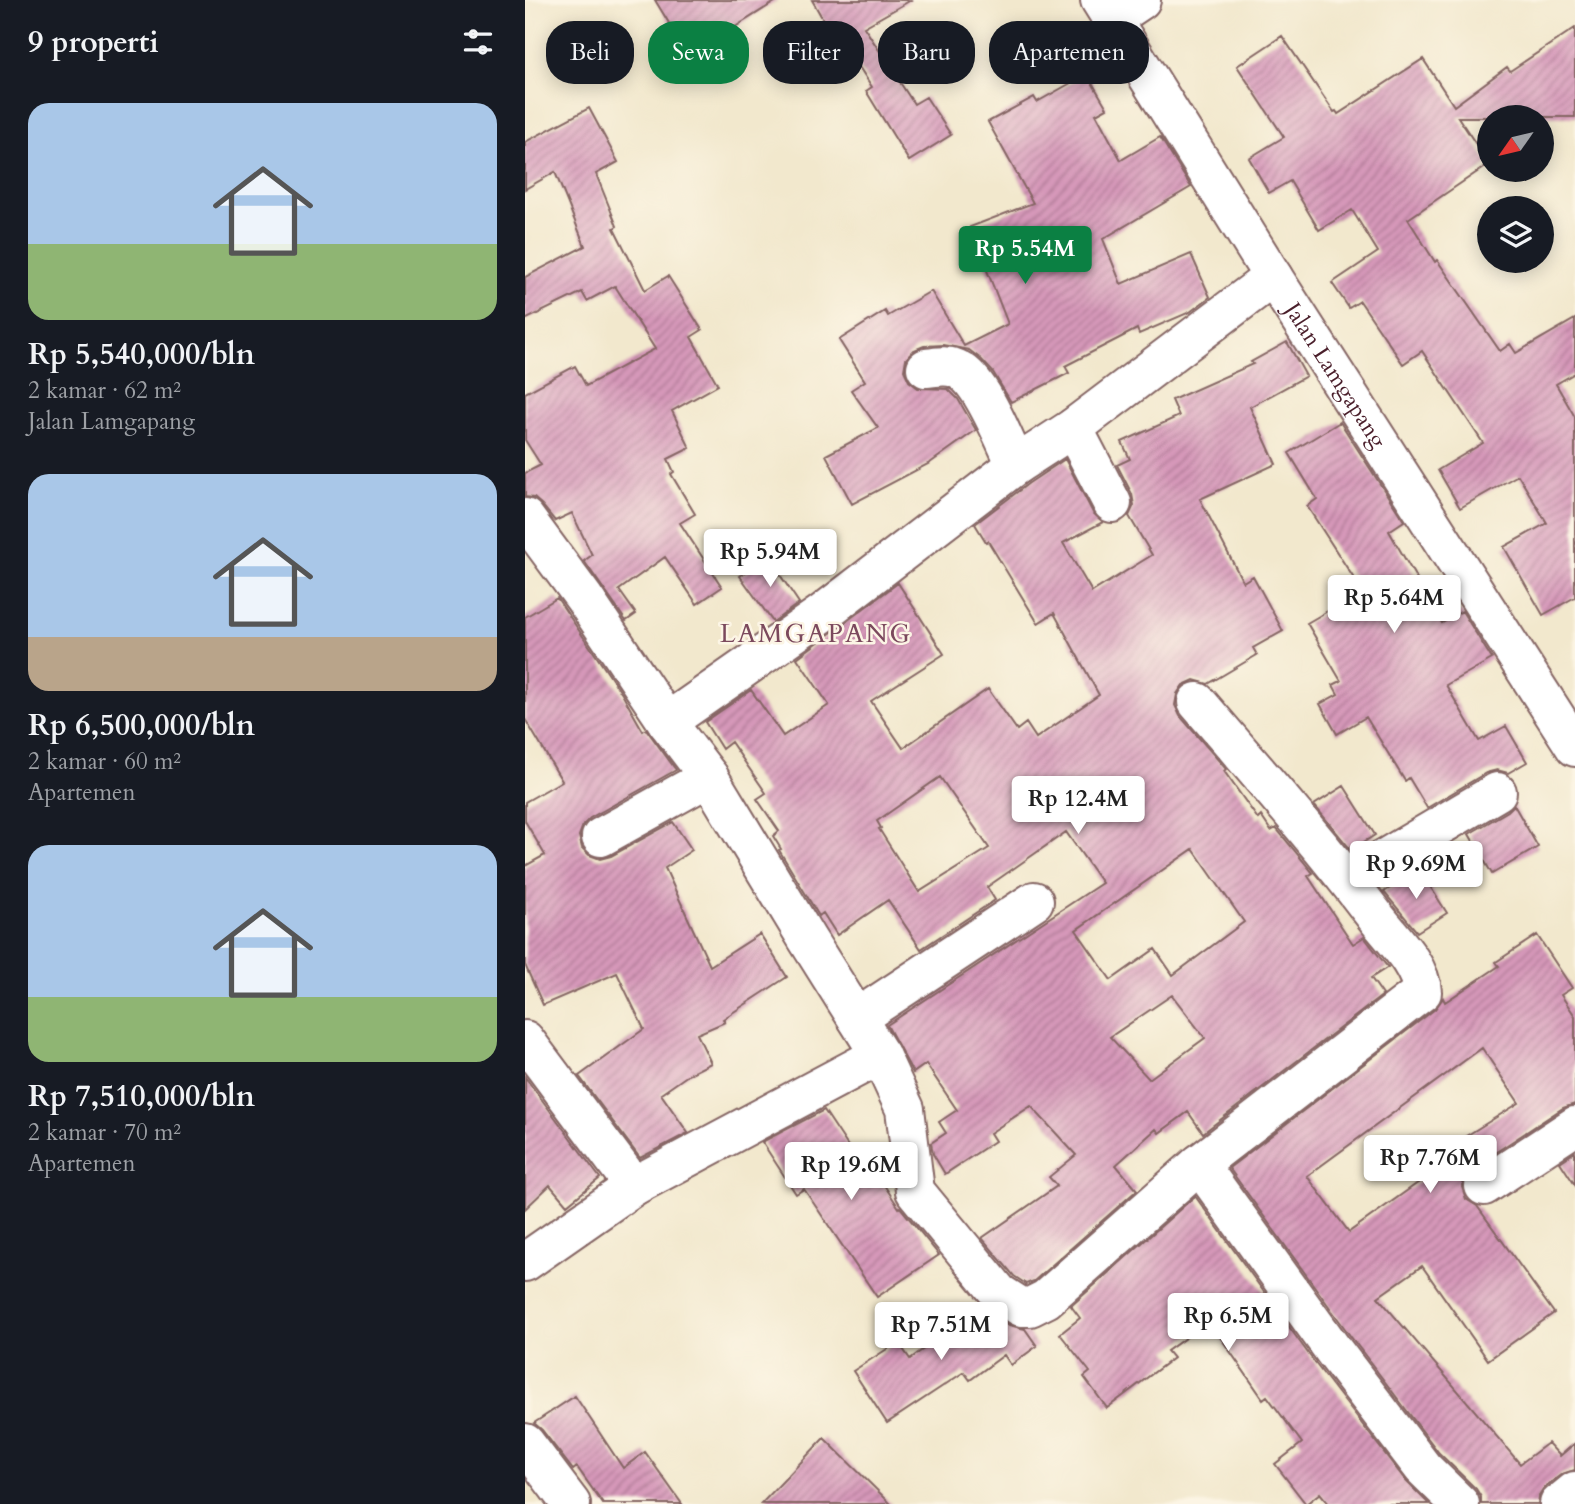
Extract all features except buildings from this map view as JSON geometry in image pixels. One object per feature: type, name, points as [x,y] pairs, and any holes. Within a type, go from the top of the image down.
[{"type":"street","name":"Jalan Lamgapang","points":[[1117,7],[1273,277],[1575,747]]},
{"type":"street","points":[[667,722],[823,613],[1016,465],[1073,428],[1273,277]]},
{"type":"street","points":[[667,722],[1273,277]]},
{"type":"street","points":[[926,368],[950,366],[965,374],[987,404],[1016,465]]},
{"type":"street","points":[[1073,428],[1112,503]]},
{"type":"street","points":[[525,518],[584,598],[667,722],[709,777],[880,1055],[905,1109],[915,1191],[999,1293],[1021,1307],[1040,1304],[1199,1164],[1422,992],[1422,983],[1408,960],[1324,849],[1197,702]]},
{"type":"street","points":[[601,837],[709,777]]},
{"type":"street","points":[[1347,880],[1497,792]]},
{"type":"street","points":[[857,1018],[1034,901]]},
{"type":"street","points":[[525,1041],[634,1186]]},
{"type":"street","points":[[525,1262],[634,1186],[880,1055]]},
{"type":"street","points":[[1484,1186],[1575,1126]]},
{"type":"street","points":[[1199,1164],[1332,1350],[1423,1468],[1459,1504]]},
{"type":"street","points":[[525,1443],[572,1504]]},
{"type":"street","points":[[1559,1504],[1575,1491]]},
{"type":"district","name":"LAMGAPANG","points":[[816,633]]}]
